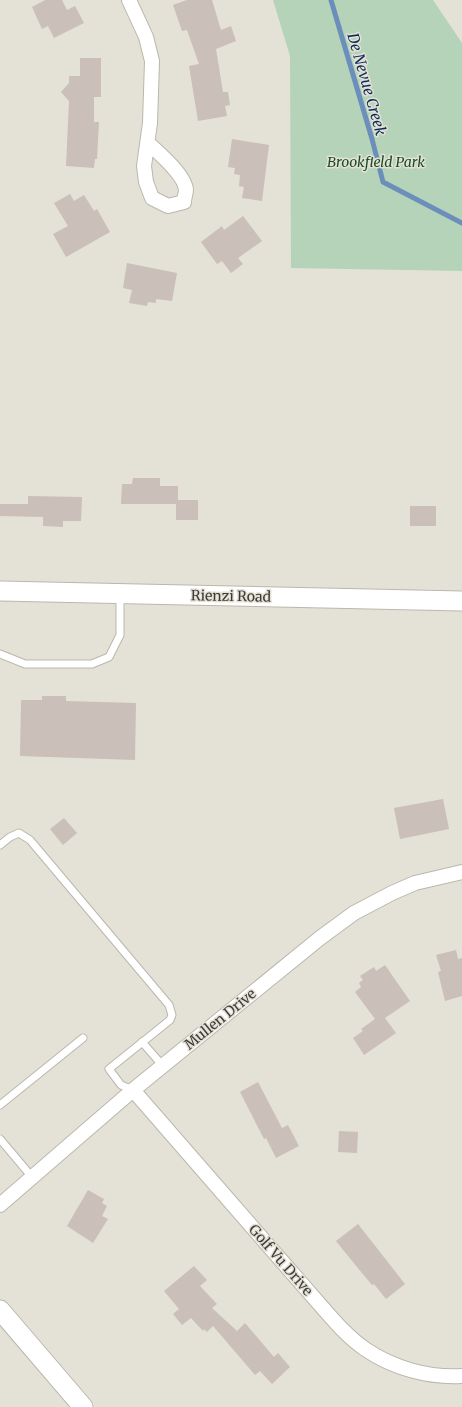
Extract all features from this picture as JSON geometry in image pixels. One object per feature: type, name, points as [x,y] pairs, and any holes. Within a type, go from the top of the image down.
[{"type":"main road","name":"Rienzi Road","points":[[0,592],[462,601]]},
{"type":"main road","points":[[0,1310],[83,1407]]},
{"type":"street","points":[[129,0],[146,37],[152,61],[148,143]]},
{"type":"street","name":"Mullen Drive","points":[[0,1205],[162,1066],[320,938],[354,913],[387,895],[415,883],[462,872]]},
{"type":"street","name":"Golf Vu Drive","points":[[134,1090],[292,1273],[342,1330],[353,1340],[374,1354],[402,1367],[427,1374],[462,1376]]},
{"type":"lane","points":[[0,654],[25,664],[92,664],[109,657],[120,634],[120,594]]},
{"type":"lane","points":[[0,845],[10,837],[19,833],[23,834],[30,840],[169,1005],[172,1015],[170,1020],[109,1069],[121,1085],[134,1090]]},
{"type":"lane","points":[[0,1105],[83,1038]]},
{"type":"lane","points":[[142,1042],[162,1066]]},
{"type":"lane","points":[[0,1139],[32,1177]]},
{"type":"green space","name":"Brookfield Park","points":[[273,0],[433,0],[462,43],[462,271],[291,268],[290,56]]},
{"type":"building","points":[[45,0],[62,0],[67,10],[75,6],[84,23],[54,38],[48,26],[42,29],[32,7]]},
{"type":"building","points":[[187,0],[212,0],[221,30],[231,26],[236,41],[216,49],[223,92],[228,92],[230,105],[225,106],[227,116],[198,121],[189,66],[199,64],[187,30],[182,31],[173,5]]},
{"type":"building","points":[[80,58],[101,58],[101,97],[94,97],[94,122],[99,122],[97,159],[95,159],[94,168],[66,166],[69,101],[61,92],[69,83],[69,76],[80,76]]},
{"type":"building","points":[[232,139],[269,145],[262,201],[242,198],[244,187],[239,186],[240,175],[234,174],[235,168],[228,167]]},
{"type":"building","points":[[70,194],[74,201],[84,195],[94,211],[97,209],[110,232],[66,257],[53,234],[68,226],[54,203]]},
{"type":"building","points":[[243,216],[262,241],[238,258],[243,264],[231,273],[222,261],[217,264],[201,242],[222,226],[224,230]]},
{"type":"building","points":[[127,263],[177,273],[172,301],[156,299],[156,303],[148,302],[147,306],[129,303],[132,290],[123,288]]},
{"type":"building","points":[[133,478],[160,478],[160,486],[178,486],[178,500],[198,500],[198,520],[176,520],[176,504],[121,504],[122,484],[132,484]]},
{"type":"building","points":[[28,496],[82,497],[81,521],[63,521],[63,527],[43,526],[43,517],[0,516],[0,504],[28,504]]},
{"type":"building","points":[[410,506],[436,506],[436,526],[410,526]]},
{"type":"building","points":[[42,696],[66,696],[66,701],[136,703],[135,760],[20,756],[21,700],[42,700]]},
{"type":"building","points":[[443,799],[449,829],[400,839],[394,808]]},
{"type":"building","points":[[64,818],[77,833],[63,845],[50,829]]},
{"type":"building","points":[[456,950],[458,959],[462,958],[462,996],[445,1001],[438,972],[441,971],[436,955]]},
{"type":"building","points":[[385,965],[410,1001],[385,1018],[396,1033],[364,1055],[353,1038],[363,1031],[361,1029],[375,1019],[355,992],[361,987],[359,983],[363,980],[360,976],[374,967],[376,971]]},
{"type":"building","points":[[258,1082],[282,1128],[288,1125],[299,1146],[276,1158],[266,1138],[264,1139],[240,1092]]},
{"type":"building","points":[[339,1131],[358,1132],[357,1153],[338,1152]]},
{"type":"building","points":[[88,1190],[104,1199],[102,1203],[107,1206],[102,1216],[108,1219],[93,1243],[67,1226]]},
{"type":"building","points":[[358,1224],[405,1284],[386,1299],[374,1284],[372,1285],[336,1241]]},
{"type":"building","points":[[194,1266],[207,1280],[200,1286],[217,1304],[212,1308],[237,1331],[245,1323],[274,1357],[278,1353],[290,1367],[272,1384],[260,1371],[255,1375],[213,1326],[207,1332],[204,1329],[203,1331],[191,1318],[182,1325],[173,1314],[179,1309],[164,1291]]},
{"type":"waterway","name":"De Nevue Creek","points":[[331,0],[372,139],[383,182],[462,223]]}]
